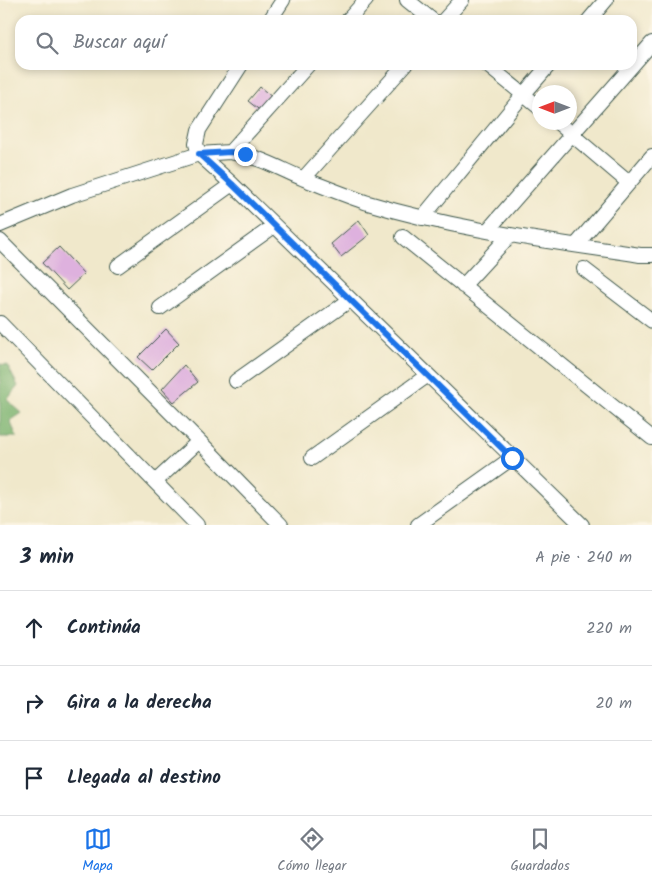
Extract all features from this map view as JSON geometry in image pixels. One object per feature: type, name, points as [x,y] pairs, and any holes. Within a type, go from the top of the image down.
[{"type":"street","points":[[273,15],[283,0]]},
{"type":"street","points":[[352,15],[366,0]]},
{"type":"street","points":[[408,0],[426,15]]},
{"type":"street","points":[[448,15],[462,0]]},
{"type":"street","points":[[593,15],[606,0]]},
{"type":"street","points":[[637,60],[652,43]]},
{"type":"street","points":[[238,70],[199,130],[196,144],[199,154],[582,525]]},
{"type":"street","points":[[230,152],[304,70]]},
{"type":"street","points":[[304,178],[400,70]]},
{"type":"street","points":[[492,70],[532,102]]},
{"type":"street","points":[[422,218],[545,70]]},
{"type":"street","points":[[487,231],[629,70]]},
{"type":"street","points":[[566,130],[630,182]]},
{"type":"street","points":[[0,225],[72,195],[199,154],[230,152],[245,154],[268,161],[304,178],[367,202],[422,218],[510,235],[640,255],[652,255]]},
{"type":"street","points":[[576,245],[652,156]]},
{"type":"street","points":[[118,266],[232,184]]},
{"type":"street","points":[[160,308],[274,226]]},
{"type":"street","points":[[463,286],[510,235]]},
{"type":"street","points":[[402,237],[652,438]]},
{"type":"street","points":[[0,241],[281,525]]},
{"type":"street","points":[[584,269],[652,321]]},
{"type":"street","points":[[236,381],[350,300]]},
{"type":"street","points":[[0,323],[197,525]]},
{"type":"street","points":[[312,458],[428,375]]},
{"type":"street","points":[[155,482],[199,441]]},
{"type":"street","points":[[418,525],[512,458]]},
{"type":"green space","points":[[0,364],[7,365],[18,386],[7,400],[22,413],[10,421],[17,437],[0,437]]},
{"type":"building","points":[[260,87],[273,98],[262,112],[248,101]]},
{"type":"building","points":[[359,220],[369,235],[341,257],[331,244]]},
{"type":"building","points":[[59,247],[84,274],[67,290],[42,263]]},
{"type":"building","points":[[166,329],[179,343],[152,370],[138,357]]},
{"type":"building","points":[[184,365],[198,382],[174,402],[162,389]]},
{"type":"route","points":[[245,154],[230,152],[199,154],[512,458]]}]
